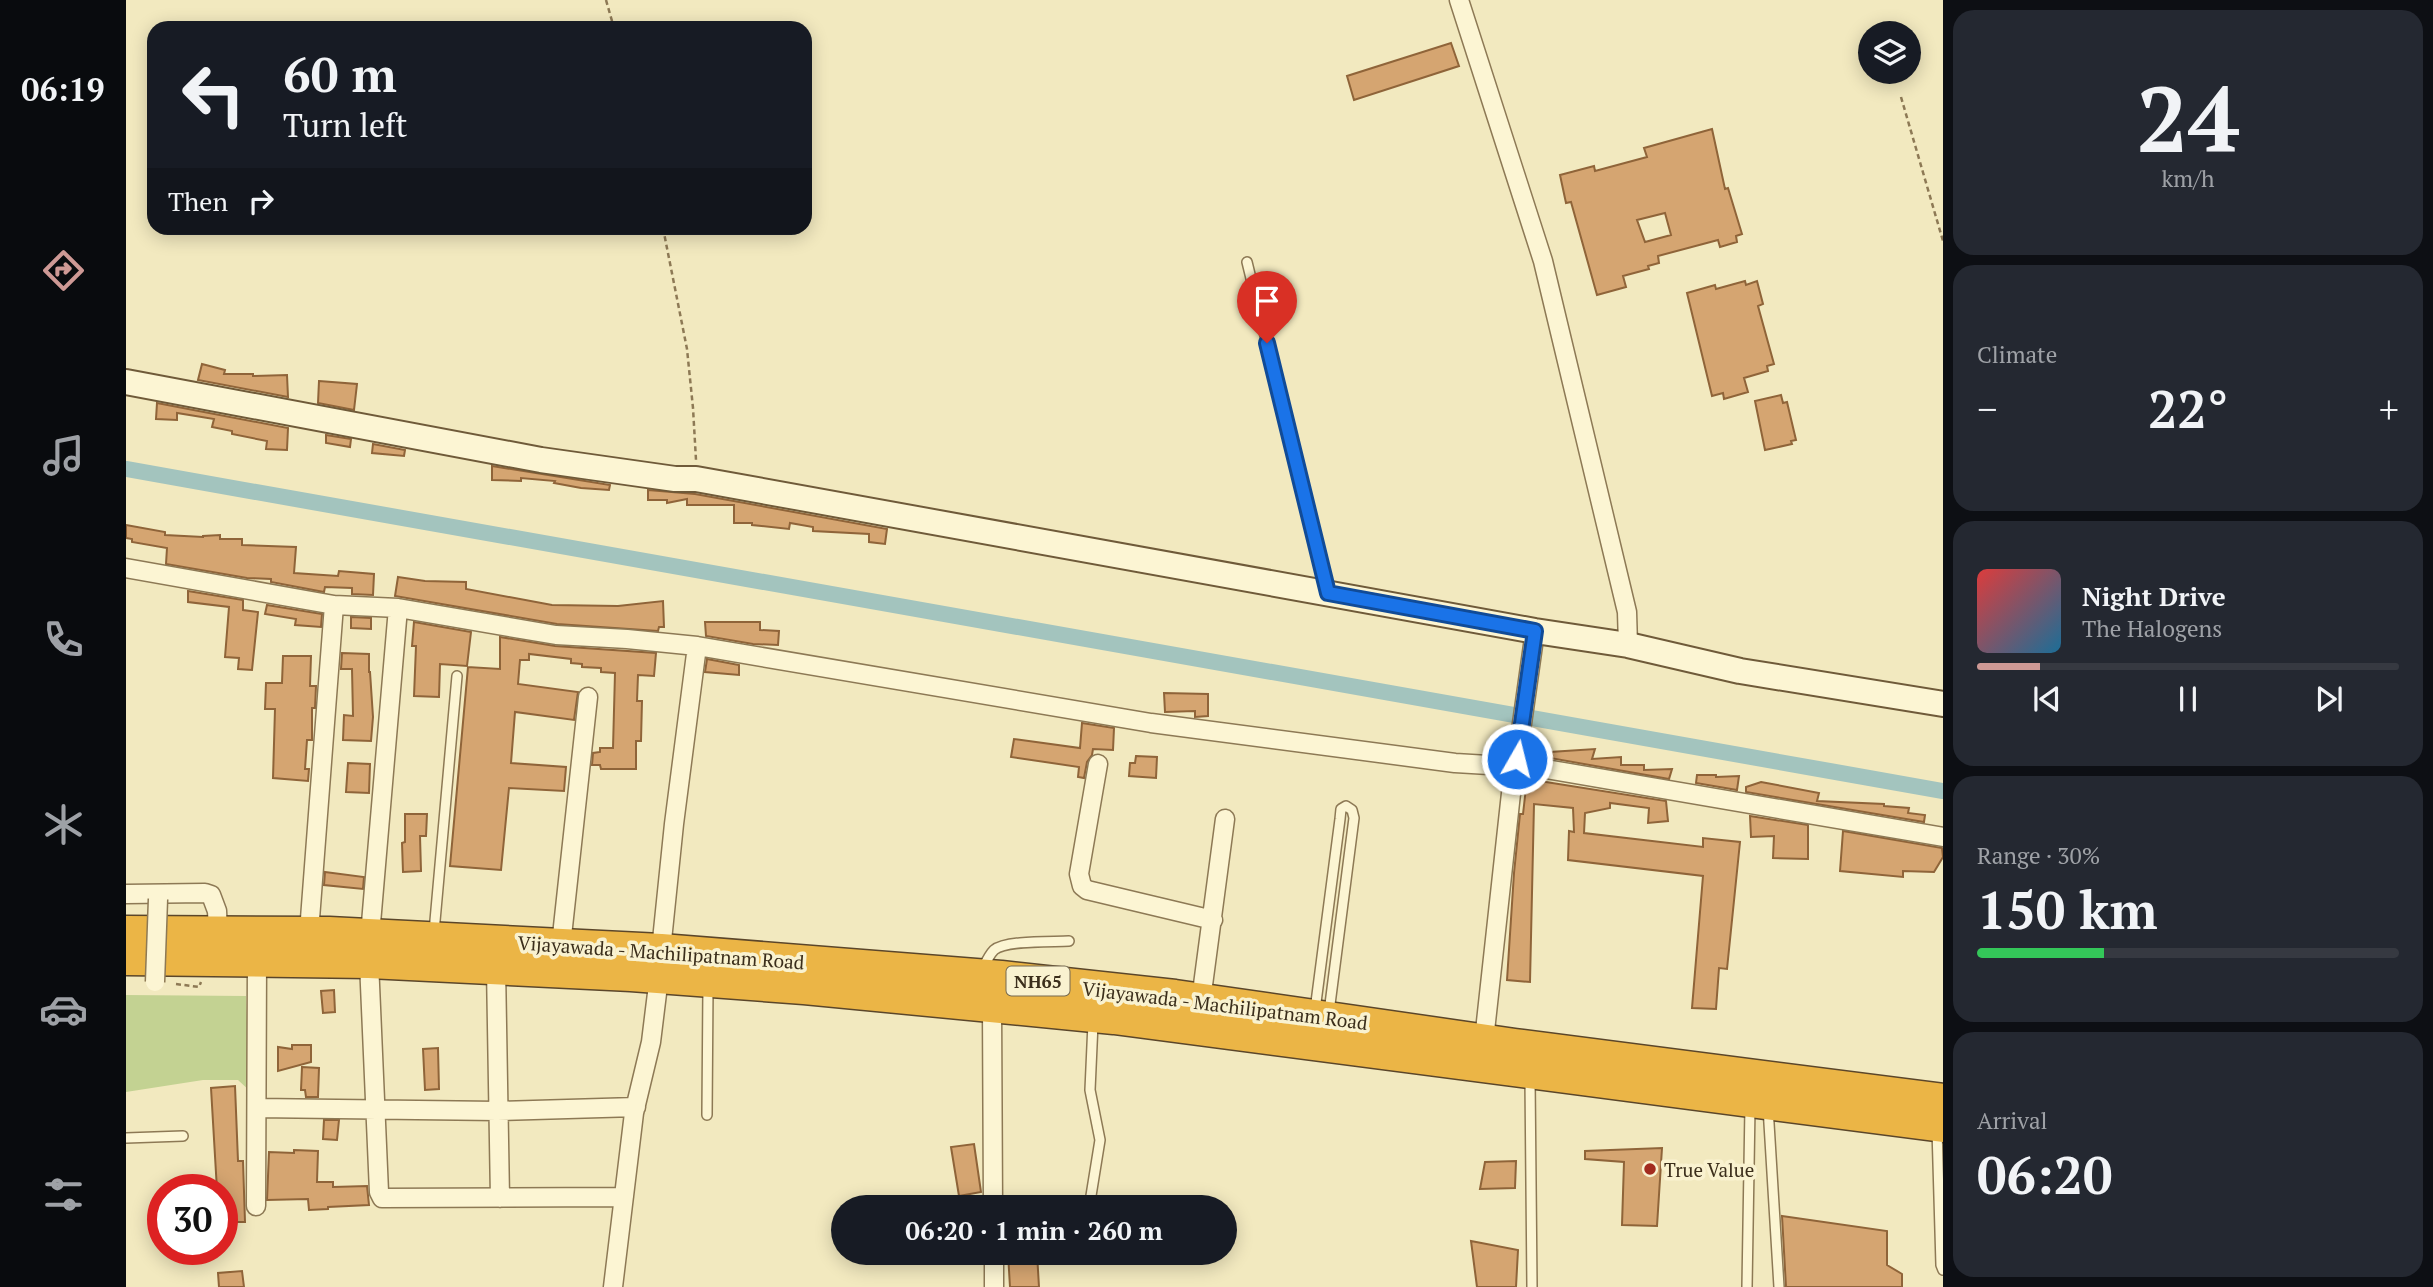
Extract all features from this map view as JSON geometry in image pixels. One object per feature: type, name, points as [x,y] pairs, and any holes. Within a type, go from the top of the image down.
[{"type":"highway","name":"Vijayawada - Machilipatnam Road","points":[[126,932],[309,932],[369,949],[496,968],[660,964],[979,975],[1201,1000],[1754,1077],[1941,1117]]},
{"type":"highway","name":"Vijayawada - Machilipatnam Road","points":[[126,959],[257,961],[369,949],[434,938],[561,945],[660,964],[708,981],[1093,1016],[1759,1104],[1941,1117]]},
{"type":"street","points":[[1459,0],[1543,261],[1627,612],[1628,645]]},
{"type":"street","points":[[126,382],[541,460],[675,480],[696,479],[1328,593],[1534,640],[1628,645],[1740,671],[1943,704]]},
{"type":"street","points":[[126,568],[334,605],[398,608],[556,635],[697,646],[1151,723],[1442,761],[1516,763],[1943,836]]},
{"type":"street","points":[[309,932],[334,605]]},
{"type":"street","points":[[398,608],[369,949],[379,1192],[382,1198],[624,1197]]},
{"type":"street","points":[[1484,1040],[1516,763],[1534,640]]},
{"type":"street","points":[[613,1287],[636,1107],[651,1042],[674,824],[697,646]]},
{"type":"street","points":[[561,945],[587,697]]},
{"type":"street","points":[[1098,764],[1079,874],[1082,886],[1087,890],[1213,920]]},
{"type":"street","points":[[1201,1000],[1225,819]]},
{"type":"street","points":[[126,894],[211,895],[215,900],[218,932]]},
{"type":"street","points":[[155,982],[158,899]]},
{"type":"street","points":[[256,1206],[257,961]]},
{"type":"street","points":[[496,968],[500,1198]]},
{"type":"street","points":[[992,1006],[993,1195]]},
{"type":"street","points":[[257,1108],[497,1111],[636,1107]]},
{"type":"street","points":[[993,1265],[994,1287]]},
{"type":"lane","points":[[1247,262],[1328,593]]},
{"type":"lane","points":[[434,938],[457,676]]},
{"type":"lane","points":[[1346,806],[1352,810],[1354,818],[1322,1016],[1341,809],[1346,806]]},
{"type":"lane","points":[[979,975],[993,951],[999,947],[1069,940]]},
{"type":"lane","points":[[707,1115],[708,981]]},
{"type":"lane","points":[[1091,1195],[1101,1140],[1090,1090],[1093,1016]]},
{"type":"lane","points":[[1530,1073],[1532,1287]]},
{"type":"lane","points":[[1747,1287],[1759,1104]]},
{"type":"lane","points":[[1759,1104],[1779,1287]]},
{"type":"lane","points":[[1941,1117],[1943,1270]]},
{"type":"lane","points":[[126,1138],[183,1136]]},
{"type":"path","points":[[606,0],[612,21]]},
{"type":"path","points":[[1901,97],[1943,242]]},
{"type":"path","points":[[664,235],[687,349],[696,479]]},
{"type":"path","points":[[155,982],[199,987]]},
{"type":"green space","points":[[126,995],[246,996],[250,1091],[238,1080],[203,1080],[126,1092]]},
{"type":"building","points":[[1451,43],[1459,66],[1354,100],[1347,76]]},
{"type":"building","points":[[1712,129],[1725,189],[1728,188],[1742,234],[1736,236],[1737,242],[1720,247],[1718,240],[1658,256],[1659,263],[1648,266],[1649,269],[1623,276],[1626,287],[1597,295],[1571,202],[1566,203],[1560,175],[1594,166],[1595,171],[1647,157],[1644,148]],"holes":[[[1665,213],[1671,235],[1645,242],[1637,220]]]},
{"type":"building","points":[[1745,281],[1746,285],[1757,281],[1763,304],[1758,306],[1774,364],[1767,366],[1768,371],[1744,378],[1748,392],[1724,399],[1723,393],[1712,396],[1687,293],[1715,285],[1716,289]]},
{"type":"building","points":[[202,364],[225,370],[224,374],[287,375],[288,397],[198,380]]},
{"type":"building","points":[[319,381],[357,384],[354,410],[318,403]]},
{"type":"building","points":[[1781,395],[1783,403],[1787,402],[1796,440],[1791,441],[1792,444],[1765,450],[1755,401]]},
{"type":"building","points":[[157,403],[288,428],[287,450],[266,449],[267,441],[212,427],[214,419],[177,413],[177,420],[156,419]]},
{"type":"building","points":[[326,435],[351,439],[350,447],[326,443]]},
{"type":"building","points":[[373,444],[405,450],[404,456],[372,453]]},
{"type":"building","points":[[492,466],[610,485],[609,490],[521,478],[521,481],[492,480]]},
{"type":"building","points":[[648,490],[695,494],[887,529],[885,544],[869,542],[869,534],[813,531],[813,527],[790,523],[789,529],[734,523],[734,505],[687,505],[687,499],[667,503],[667,500],[648,500]]},
{"type":"building","points":[[126,525],[165,532],[165,535],[220,535],[220,539],[242,539],[242,545],[296,547],[294,573],[338,576],[339,571],[374,574],[373,595],[352,594],[352,588],[325,587],[324,592],[271,582],[271,579],[247,578],[166,564],[167,548],[132,542],[132,539],[126,538]]},
{"type":"building","points":[[398,577],[466,582],[466,589],[552,605],[618,606],[663,601],[664,627],[659,627],[658,631],[557,624],[395,596]]},
{"type":"building","points":[[188,591],[243,600],[243,610],[258,612],[252,670],[238,669],[239,658],[225,657],[229,607],[188,602]]},
{"type":"building","points":[[267,605],[322,614],[321,627],[295,625],[296,619],[265,614]]},
{"type":"building","points":[[351,617],[371,618],[371,629],[351,628]]},
{"type":"building","points":[[414,622],[471,632],[467,666],[440,664],[439,697],[414,696]]},
{"type":"building","points":[[705,622],[760,622],[760,630],[779,631],[778,645],[753,644],[706,636]]},
{"type":"building","points":[[500,637],[555,646],[656,653],[654,676],[638,675],[637,701],[642,701],[641,741],[636,741],[636,769],[601,769],[600,765],[592,765],[593,753],[600,752],[600,748],[613,748],[615,673],[601,672],[601,668],[582,667],[582,664],[571,663],[571,659],[529,654],[529,660],[520,660],[518,684],[578,692],[574,720],[515,712],[511,763],[566,767],[564,791],[509,788],[501,870],[450,866],[468,667],[500,669]]},
{"type":"building","points":[[342,653],[369,654],[373,717],[371,741],[343,740],[344,715],[353,716],[352,669],[341,669]]},
{"type":"building","points":[[283,656],[311,656],[310,686],[316,686],[315,708],[312,708],[312,740],[307,740],[305,769],[309,769],[308,781],[273,778],[275,709],[265,709],[266,683],[282,683]]},
{"type":"building","points":[[707,659],[739,665],[739,675],[705,672]]},
{"type":"building","points":[[1164,693],[1208,694],[1208,716],[1195,717],[1195,711],[1165,712]]},
{"type":"building","points":[[1082,723],[1114,728],[1113,750],[1093,749],[1084,778],[1078,777],[1079,767],[1011,757],[1014,739],[1080,748]]},
{"type":"building","points":[[1595,749],[1592,759],[1621,757],[1621,765],[1644,765],[1644,770],[1672,769],[1669,779],[1550,758],[1550,752]]},
{"type":"building","points":[[1136,756],[1157,757],[1156,778],[1129,776],[1130,763],[1135,763]]},
{"type":"building","points":[[348,763],[370,764],[369,793],[346,792]]},
{"type":"building","points":[[1697,775],[1739,776],[1737,790],[1696,783]]},
{"type":"building","points":[[1527,779],[1666,801],[1668,821],[1648,823],[1649,808],[1610,803],[1610,808],[1585,813],[1584,833],[1703,847],[1703,838],[1740,842],[1727,969],[1719,968],[1716,1009],[1692,1008],[1703,876],[1568,860],[1569,831],[1574,832],[1573,808],[1534,804],[1530,982],[1507,980],[1514,873],[1520,814],[1523,814]]},
{"type":"building","points":[[1761,782],[1819,793],[1817,801],[1909,808],[1908,813],[1925,815],[1924,822],[1746,792],[1746,787]]},
{"type":"building","points":[[405,814],[427,814],[426,836],[420,836],[421,871],[403,872]]},
{"type":"building","points":[[1750,816],[1808,825],[1808,859],[1773,858],[1774,836],[1751,837]]},
{"type":"building","points":[[1843,831],[1942,848],[1943,857],[1934,872],[1903,871],[1903,877],[1840,871]]},
{"type":"building","points":[[325,872],[364,877],[363,889],[324,885]]},
{"type":"building","points":[[334,990],[335,1012],[323,1013],[321,991]]},
{"type":"building","points":[[292,1045],[311,1045],[311,1062],[278,1071],[278,1047],[292,1049]]},
{"type":"building","points":[[438,1048],[439,1089],[425,1090],[423,1049]]},
{"type":"building","points":[[302,1067],[319,1068],[318,1097],[306,1097],[305,1090],[301,1090]]},
{"type":"building","points":[[235,1086],[238,1161],[243,1161],[245,1222],[238,1222],[238,1174],[216,1174],[211,1088]]},
{"type":"building","points":[[324,1120],[339,1120],[337,1140],[323,1139]]},
{"type":"building","points":[[974,1144],[981,1192],[959,1195],[951,1147]]},
{"type":"building","points":[[1662,1148],[1657,1226],[1622,1225],[1624,1162],[1585,1159],[1585,1151]]},
{"type":"building","points":[[294,1150],[318,1151],[317,1182],[333,1182],[333,1187],[367,1186],[369,1205],[309,1210],[308,1199],[267,1200],[269,1152],[294,1153]]},
{"type":"building","points":[[1516,1161],[1515,1188],[1480,1189],[1485,1162]]},
{"type":"building","points":[[1782,1216],[1887,1231],[1887,1265],[1902,1274],[1902,1287],[1786,1287]]},
{"type":"building","points":[[1471,1241],[1518,1250],[1516,1287],[1477,1287]]},
{"type":"building","points":[[1009,1265],[1038,1265],[1039,1287],[1010,1287]]},
{"type":"building","points":[[242,1271],[244,1287],[219,1287],[218,1273]]},
{"type":"waterway","points":[[126,469],[1943,791]]},
{"type":"place","name":"True Value","points":[[1650,1169]]},
{"type":"route","points":[[1267,343],[1328,593],[1535,631],[1517,759]]}]
